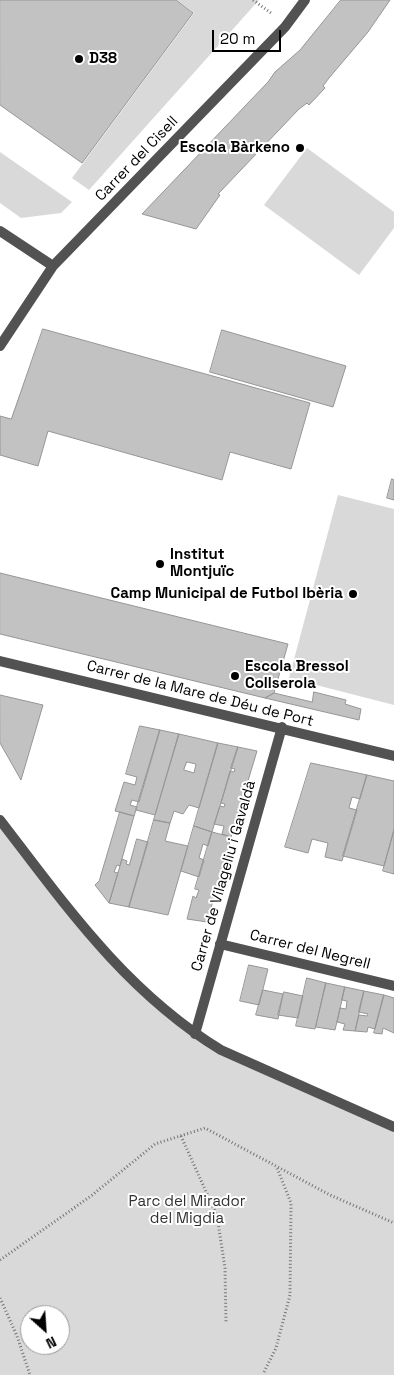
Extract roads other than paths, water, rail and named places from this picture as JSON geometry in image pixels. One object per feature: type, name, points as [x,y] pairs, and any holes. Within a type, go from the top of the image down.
[{"type":"street","name":"Carrer del Cisell","points":[[0,346],[53,266],[278,33],[305,0]]},
{"type":"street","points":[[0,231],[53,266]]},
{"type":"street","name":"Carrer de la Mare de Déu de Port","points":[[0,661],[282,727],[394,756]]},
{"type":"street","name":"Carrer de Vilageliu i Gavaldà","points":[[195,1034],[282,727]]},
{"type":"street","points":[[0,820],[77,920],[129,979],[195,1034],[221,1050],[394,1127]]},
{"type":"street","name":"Carrer del Negrell","points":[[220,944],[394,986]]},
{"type":"place","name":"D38","points":[[79,59]]},
{"type":"place","name":"Escola Bàrkeno","points":[[300,148]]},
{"type":"place","name":"Institut Montjuïc","points":[[160,564]]},
{"type":"place","name":"Camp Municipal de Futbol Ibèria","points":[[353,594]]},
{"type":"place","name":"Escola Bressol Collserola","points":[[235,676]]},
{"type":"park label","name":"Parc del Mirador del Migdia","points":[[187,1210]]}]
